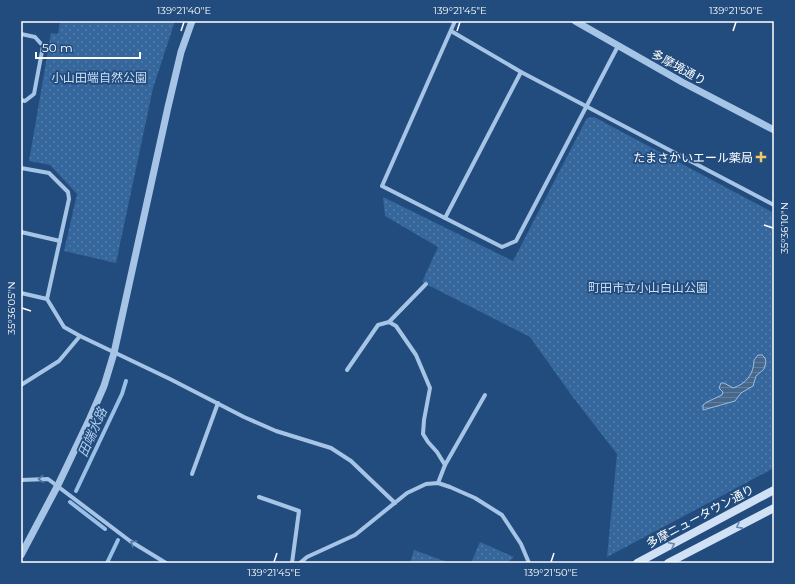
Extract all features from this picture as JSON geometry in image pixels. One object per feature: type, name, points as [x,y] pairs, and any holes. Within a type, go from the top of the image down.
[{"type":"main road","name":"多摩ニュータウン通り","points":[[637,563],[774,490]]},
{"type":"main road","points":[[668,563],[774,508]]},
{"type":"street","points":[[21,555],[58,485],[104,386],[114,353],[181,52],[192,21]]},
{"type":"street","points":[[455,21],[382,186],[502,247],[516,241],[618,46]]},
{"type":"street","name":"多摩境通り","points":[[575,21],[682,82],[774,130]]},
{"type":"street","points":[[451,31],[521,72],[774,205]]},
{"type":"street","points":[[21,34],[35,37],[43,46],[34,94],[25,101],[21,100]]},
{"type":"street","points":[[445,218],[521,72]]},
{"type":"street","points":[[21,168],[49,173],[68,192],[69,199],[47,300]]},
{"type":"street","points":[[21,232],[60,241]]},
{"type":"street","points":[[347,370],[378,325],[389,322],[426,284]]},
{"type":"street","points":[[21,293],[47,300],[64,327],[80,336],[170,379],[244,417],[276,431],[331,448],[351,461],[395,504]]},
{"type":"street","points":[[389,322],[396,326],[416,354],[430,388],[423,434],[445,465]]},
{"type":"street","points":[[21,385],[59,361],[80,336]]},
{"type":"street","points":[[438,484],[445,465],[485,395]]},
{"type":"street","points":[[192,474],[218,403]]},
{"type":"street","points":[[21,480],[48,479],[58,485],[130,541],[166,563]]},
{"type":"street","points":[[300,563],[307,557],[355,534],[395,504],[407,493],[426,484],[438,484],[450,487],[475,498],[502,515],[521,544],[528,563]]},
{"type":"street","points":[[259,497],[299,511],[292,563]]},
{"type":"green space","name":"小山田端自然公園","points":[[60,21],[175,21],[153,88],[116,263],[64,251],[77,194],[50,165],[29,161],[51,33],[58,34]]},
{"type":"green space","name":"町田市立小山白山公園","points":[[594,117],[774,213],[774,468],[607,557],[617,454],[572,396],[530,337],[422,282],[438,247],[385,216],[383,197],[513,261],[587,118]]},
{"type":"green space","points":[[480,542],[514,557],[507,563],[471,563]]},
{"type":"green space","points":[[414,550],[450,563],[410,563]]},
{"type":"shaded area","points":[[758,355],[762,355],[766,362],[764,369],[756,376],[753,386],[741,393],[735,401],[703,410],[703,405],[722,395],[723,392],[719,388],[721,383],[733,388],[742,384],[748,378],[753,370],[754,360]]},
{"type":"waterway","name":"田端水路","points":[[76,491],[122,394],[126,381]]},
{"type":"waterway","name":"田端水路","points":[[70,502],[105,529]]},
{"type":"waterway","name":"田端水路","points":[[107,563],[118,540]]},
{"type":"place","name":"たまさかいエール薬局","points":[[761,157]]}]
